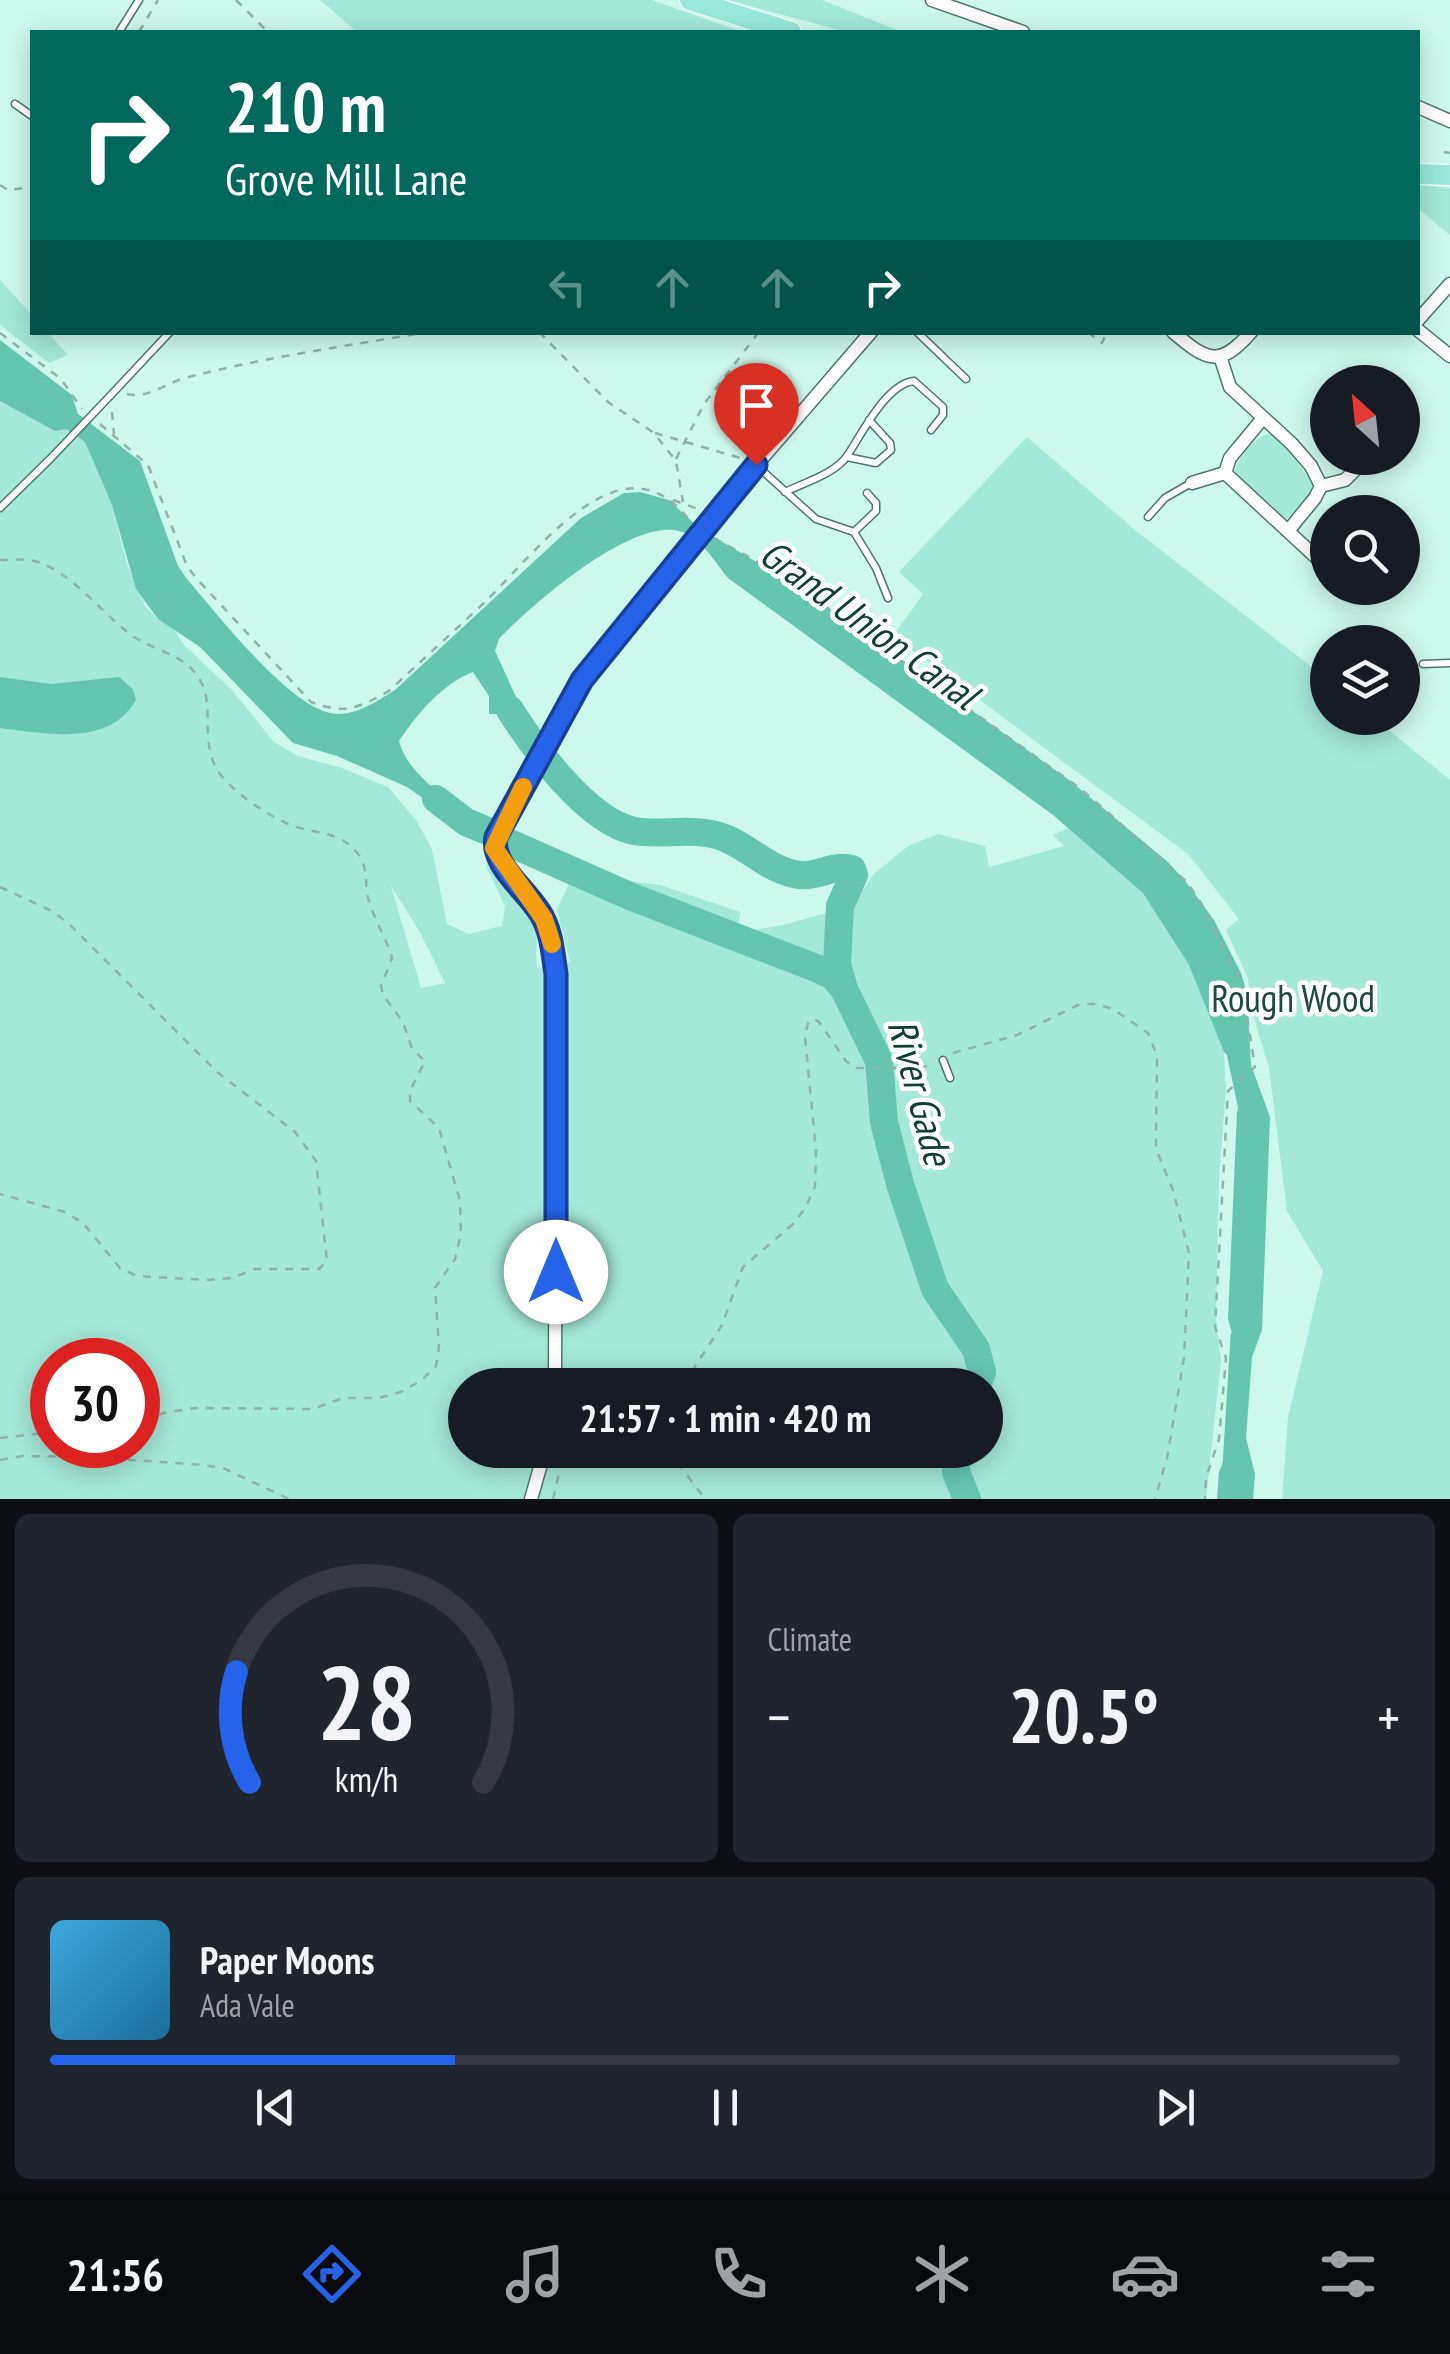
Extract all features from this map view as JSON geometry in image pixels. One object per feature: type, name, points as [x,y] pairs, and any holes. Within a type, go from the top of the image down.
[{"type":"main road","points":[[690,0],[785,30]]},
{"type":"main road","points":[[1420,174],[1450,175]]},
{"type":"street","points":[[932,0],[1018,30]]},
{"type":"street","points":[[1420,108],[1450,121]]},
{"type":"street","points":[[1420,318],[1450,284]]},
{"type":"street","points":[[1420,332],[1450,356]]},
{"type":"street","points":[[555,1368],[556,974],[544,919],[494,848],[496,837],[582,680],[704,527],[868,335]]},
{"type":"street","points":[[1177,335],[1199,354],[1220,356],[1248,335]]},
{"type":"street","points":[[1220,356],[1230,386],[1311,466],[1321,486]]},
{"type":"street","points":[[1225,473],[1230,458],[1263,418]]},
{"type":"street","points":[[1192,483],[1225,473]]},
{"type":"street","points":[[1225,473],[1310,551]]},
{"type":"street","points":[[1288,531],[1321,486],[1350,475]]},
{"type":"street","points":[[531,1499],[540,1468]]},
{"type":"lane","points":[[120,30],[139,0]]},
{"type":"lane","points":[[15,104],[30,115]]},
{"type":"lane","points":[[0,508],[167,335]]},
{"type":"lane","points":[[920,335],[966,379]]},
{"type":"lane","points":[[785,492],[847,457],[869,420],[902,383],[914,381],[944,406],[943,415],[931,430]]},
{"type":"lane","points":[[847,457],[876,462],[890,450],[890,443],[869,420]]},
{"type":"lane","points":[[756,465],[816,519],[854,532],[876,568],[888,598]]},
{"type":"lane","points":[[1148,518],[1165,498],[1192,483]]},
{"type":"lane","points":[[854,532],[876,511],[876,503],[867,494]]},
{"type":"lane","points":[[1423,664],[1450,663]]},
{"type":"lane","points":[[943,1060],[950,1078]]},
{"type":"path","points":[[140,30],[158,0]]},
{"type":"path","points":[[236,0],[266,30]]},
{"type":"path","points":[[1444,152],[1450,153]]},
{"type":"path","points":[[0,186],[8,190],[30,186]]},
{"type":"path","points":[[0,333],[61,379],[84,412]]},
{"type":"path","points":[[118,388],[131,396],[145,395],[181,379],[411,335]]},
{"type":"path","points":[[542,335],[608,402],[654,433],[676,461],[682,502],[704,527]]},
{"type":"path","points":[[676,461],[704,404],[757,335]]},
{"type":"path","points":[[110,396],[114,435]]},
{"type":"path","points":[[99,424],[148,466],[187,566],[197,580],[312,702],[334,710],[360,707],[389,691],[543,544],[604,496],[643,488],[682,502]]},
{"type":"path","points":[[654,433],[756,465]]},
{"type":"path","points":[[672,500],[721,540],[780,574],[1081,788],[1187,882],[1205,909],[1242,985],[1255,1067],[1228,1091],[1215,1326],[1226,1358],[1219,1440],[1206,1478],[1205,1499]]},
{"type":"path","points":[[0,560],[27,560],[46,566],[136,638],[187,665],[204,685],[207,736],[220,775],[242,797],[289,826],[328,833],[360,856],[368,880],[368,898],[392,958],[381,986],[383,996],[403,1022],[412,1049],[425,1061],[410,1091],[410,1101],[439,1128],[460,1201],[461,1234],[455,1259],[434,1288],[439,1347],[436,1366],[422,1380],[379,1398],[343,1398],[313,1409],[196,1408],[160,1415]]},
{"type":"path","points":[[0,888],[54,912],[71,926],[217,1072],[295,1132],[316,1161],[327,1260],[320,1269],[255,1269],[232,1278],[137,1276],[120,1268],[83,1223],[65,1212],[0,1194]]},
{"type":"path","points":[[694,1368],[722,1325],[743,1267],[793,1224],[815,1186],[816,1150],[805,1037],[808,1023],[814,1019],[820,1022],[846,1061],[856,1068],[909,1071],[952,1053],[1017,1034],[1080,1004],[1113,1009],[1148,1033],[1157,1056],[1156,1150],[1173,1190],[1189,1253],[1184,1358],[1156,1499]]},
{"type":"path","points":[[0,1438],[30,1435]]},
{"type":"path","points":[[0,1460],[23,1456],[213,1466],[288,1499]]},
{"type":"path","points":[[553,1499],[560,1468]]},
{"type":"path","points":[[682,1468],[705,1499]]},
{"type":"green space","points":[[320,0],[652,0],[736,30],[355,30]]},
{"type":"green space","points":[[728,0],[822,0],[897,30],[839,30]]},
{"type":"green space","points":[[1420,185],[1450,188],[1450,235],[1421,211]]},
{"type":"green space","points":[[0,280],[30,313],[30,335],[50,335],[68,355],[49,363],[0,325]]},
{"type":"green space","points":[[0,401],[55,430],[66,428],[85,442],[112,505],[127,564],[145,606],[173,628],[185,646],[232,690],[274,742],[298,756],[388,787],[416,820],[432,849],[447,924],[469,934],[502,926],[505,906],[486,866],[496,853],[529,880],[539,903],[537,968],[570,962],[557,910],[570,881],[598,893],[619,880],[660,885],[740,912],[738,933],[852,906],[873,875],[908,846],[938,834],[985,846],[989,867],[1064,846],[1053,835],[1075,825],[1146,889],[1189,959],[1223,1039],[1226,1089],[1219,1180],[1216,1319],[1221,1360],[1206,1499],[0,1499]],"holes":[[[391,886],[445,983],[421,988]]]},
{"type":"green space","points":[[1275,434],[1313,483],[1311,494],[1287,519],[1282,519],[1235,472],[1248,448],[1259,438]]},
{"type":"green space","name":"Rough Wood","points":[[1027,437],[1135,530],[1310,666],[1310,735],[1395,735],[1450,780],[1450,1499],[1282,1499],[1288,1417],[1323,1271],[1287,1211],[1269,1068],[1252,1012],[1248,978],[1226,930],[1239,919],[1188,854],[893,636],[923,594],[899,572]]},
{"type":"shaded area","points":[[0,340],[72,395],[78,414],[140,461],[178,566],[187,579],[278,680],[319,709],[337,714],[353,712],[395,690],[581,518],[624,493],[640,492],[669,500],[699,528],[804,590],[1069,780],[1168,862],[1214,920],[1241,973],[1247,993],[1251,1065],[1270,1117],[1262,1330],[1252,1357],[1246,1438],[1255,1474],[1253,1499],[1217,1499],[1219,1472],[1233,1437],[1239,1357],[1228,1319],[1242,1070],[1224,1052],[1189,965],[1143,893],[1053,815],[728,578],[700,544],[679,531],[659,531],[609,550],[557,586],[499,639],[495,651],[533,734],[523,745],[501,714],[489,714],[489,696],[473,672],[441,692],[406,731],[399,741],[403,753],[427,782],[468,815],[461,825],[407,787],[337,756],[293,743],[200,647],[158,619],[136,589],[112,505],[85,442],[66,429],[55,431],[0,401]]},
{"type":"shaded area","points":[[0,677],[51,684],[119,677],[133,689],[136,700],[124,715],[93,731],[55,734],[0,728]]},
{"type":"waterway","name":"River Gade","points":[[510,710],[563,781],[616,824],[634,831],[714,834],[789,873],[852,869],[854,875],[840,906],[837,964],[844,989],[879,1061],[884,1122],[935,1289],[976,1349],[981,1368]]},
{"type":"waterway","points":[[436,799],[466,822],[485,830]]},
{"type":"waterway","points":[[503,840],[632,897],[816,968],[833,976],[844,989]]},
{"type":"waterway","name":"Grand Union Canal","points":[[1233,1048],[1246,1109]]},
{"type":"waterway","name":"Grand Union Canal","points":[[1228,1499],[1238,1336]]},
{"type":"waterway","name":"River Gade","points":[[956,1468],[967,1499]]},
{"type":"slow traffic","points":[[523,787],[494,848],[544,919],[552,944]]},
{"type":"route","points":[[556,1272],[556,974],[552,944],[544,919],[494,848],[496,837],[582,680],[756,465]]}]
